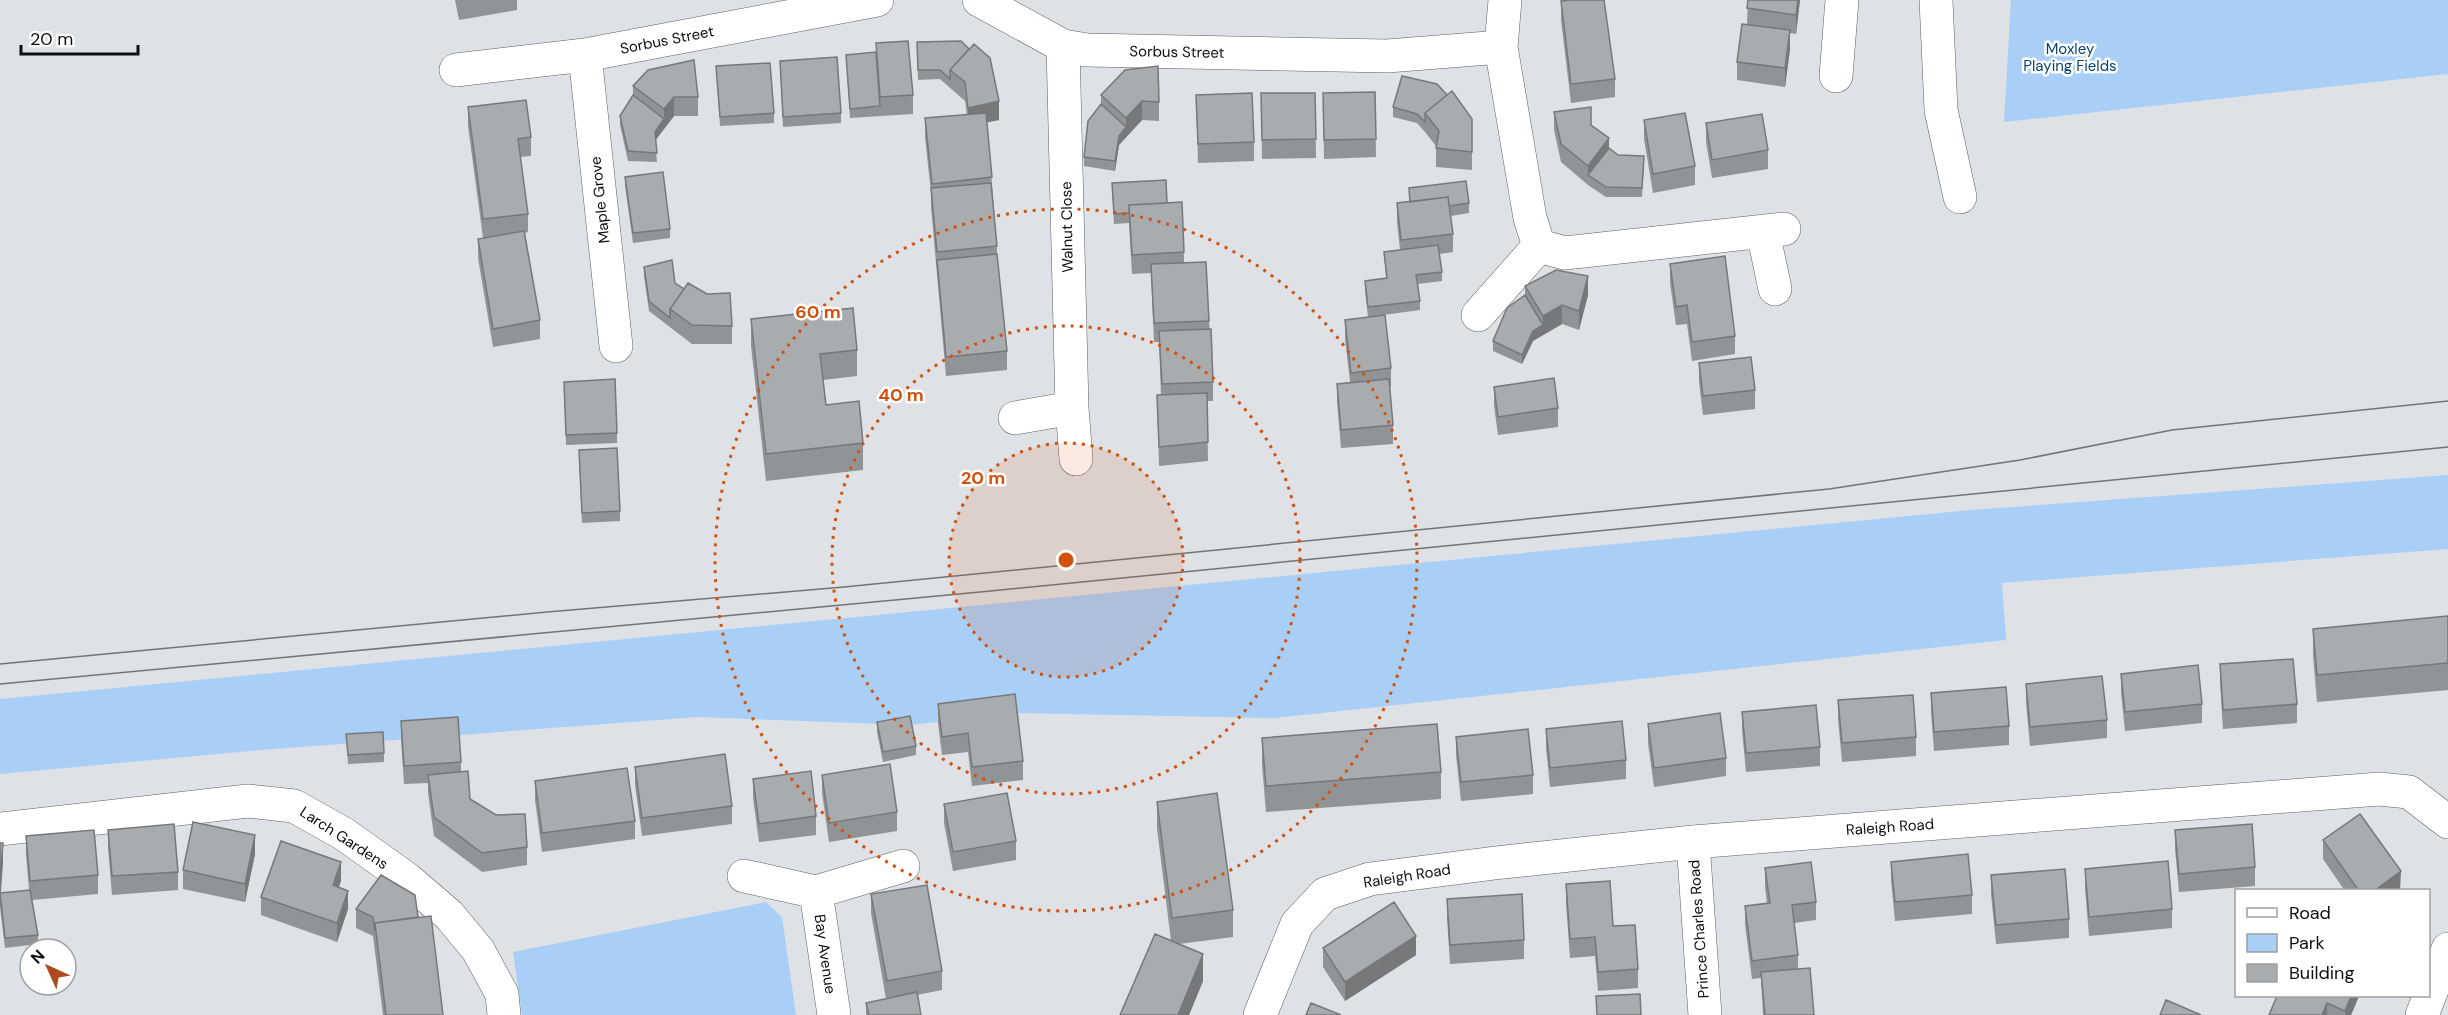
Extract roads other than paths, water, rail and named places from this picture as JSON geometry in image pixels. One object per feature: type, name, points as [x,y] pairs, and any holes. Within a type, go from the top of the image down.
[{"type":"street","name":"Sorbus Street","points":[[456,70],[585,55],[877,0]]},
{"type":"street","name":"Sorbus Street","points":[[979,0],[1063,46],[1087,50],[1388,56],[1501,47]]},
{"type":"street","points":[[1505,0],[1501,47],[1530,218],[1539,246]]},
{"type":"street","points":[[1836,76],[1842,0]]},
{"type":"street","points":[[1936,0],[1941,110],[1960,197]]},
{"type":"street","name":"Walnut Close","points":[[1063,46],[1072,408],[1076,459]]},
{"type":"street","name":"Maple Grove","points":[[585,55],[616,346]]},
{"type":"street","points":[[1539,246],[1565,253],[1774,231],[1774,289]]},
{"type":"street","points":[[1478,315],[1539,246]]},
{"type":"street","points":[[1015,418],[1072,408]]},
{"type":"street","name":"Raleigh Road","points":[[1260,1015],[1297,924],[1325,894],[1370,879],[1693,842],[2379,789],[2409,792],[2448,822]]},
{"type":"street","name":"Larch Gardens","points":[[0,830],[248,801],[294,806],[344,834],[407,879],[449,915],[478,950],[502,994],[504,1015]]},
{"type":"street","name":"Prince Charles Road","points":[[1693,842],[1705,1015]]},
{"type":"street","name":"Bay Avenue","points":[[744,876],[816,892],[903,866]]},
{"type":"street","name":"Bay Avenue","points":[[816,892],[834,1015]]},
{"type":"street","points":[[2430,995],[2448,950]]},
{"type":"street","points":[[2422,1015],[2429,997]]},
{"type":"tram line","points":[[0,664],[547,612],[844,587],[1829,489],[2020,460],[2172,430],[2448,401]]},
{"type":"tram line","points":[[0,684],[980,592],[2448,447]]},
{"type":"park label","name":"Moxley Playing Fields","points":[[2070,58]]}]
